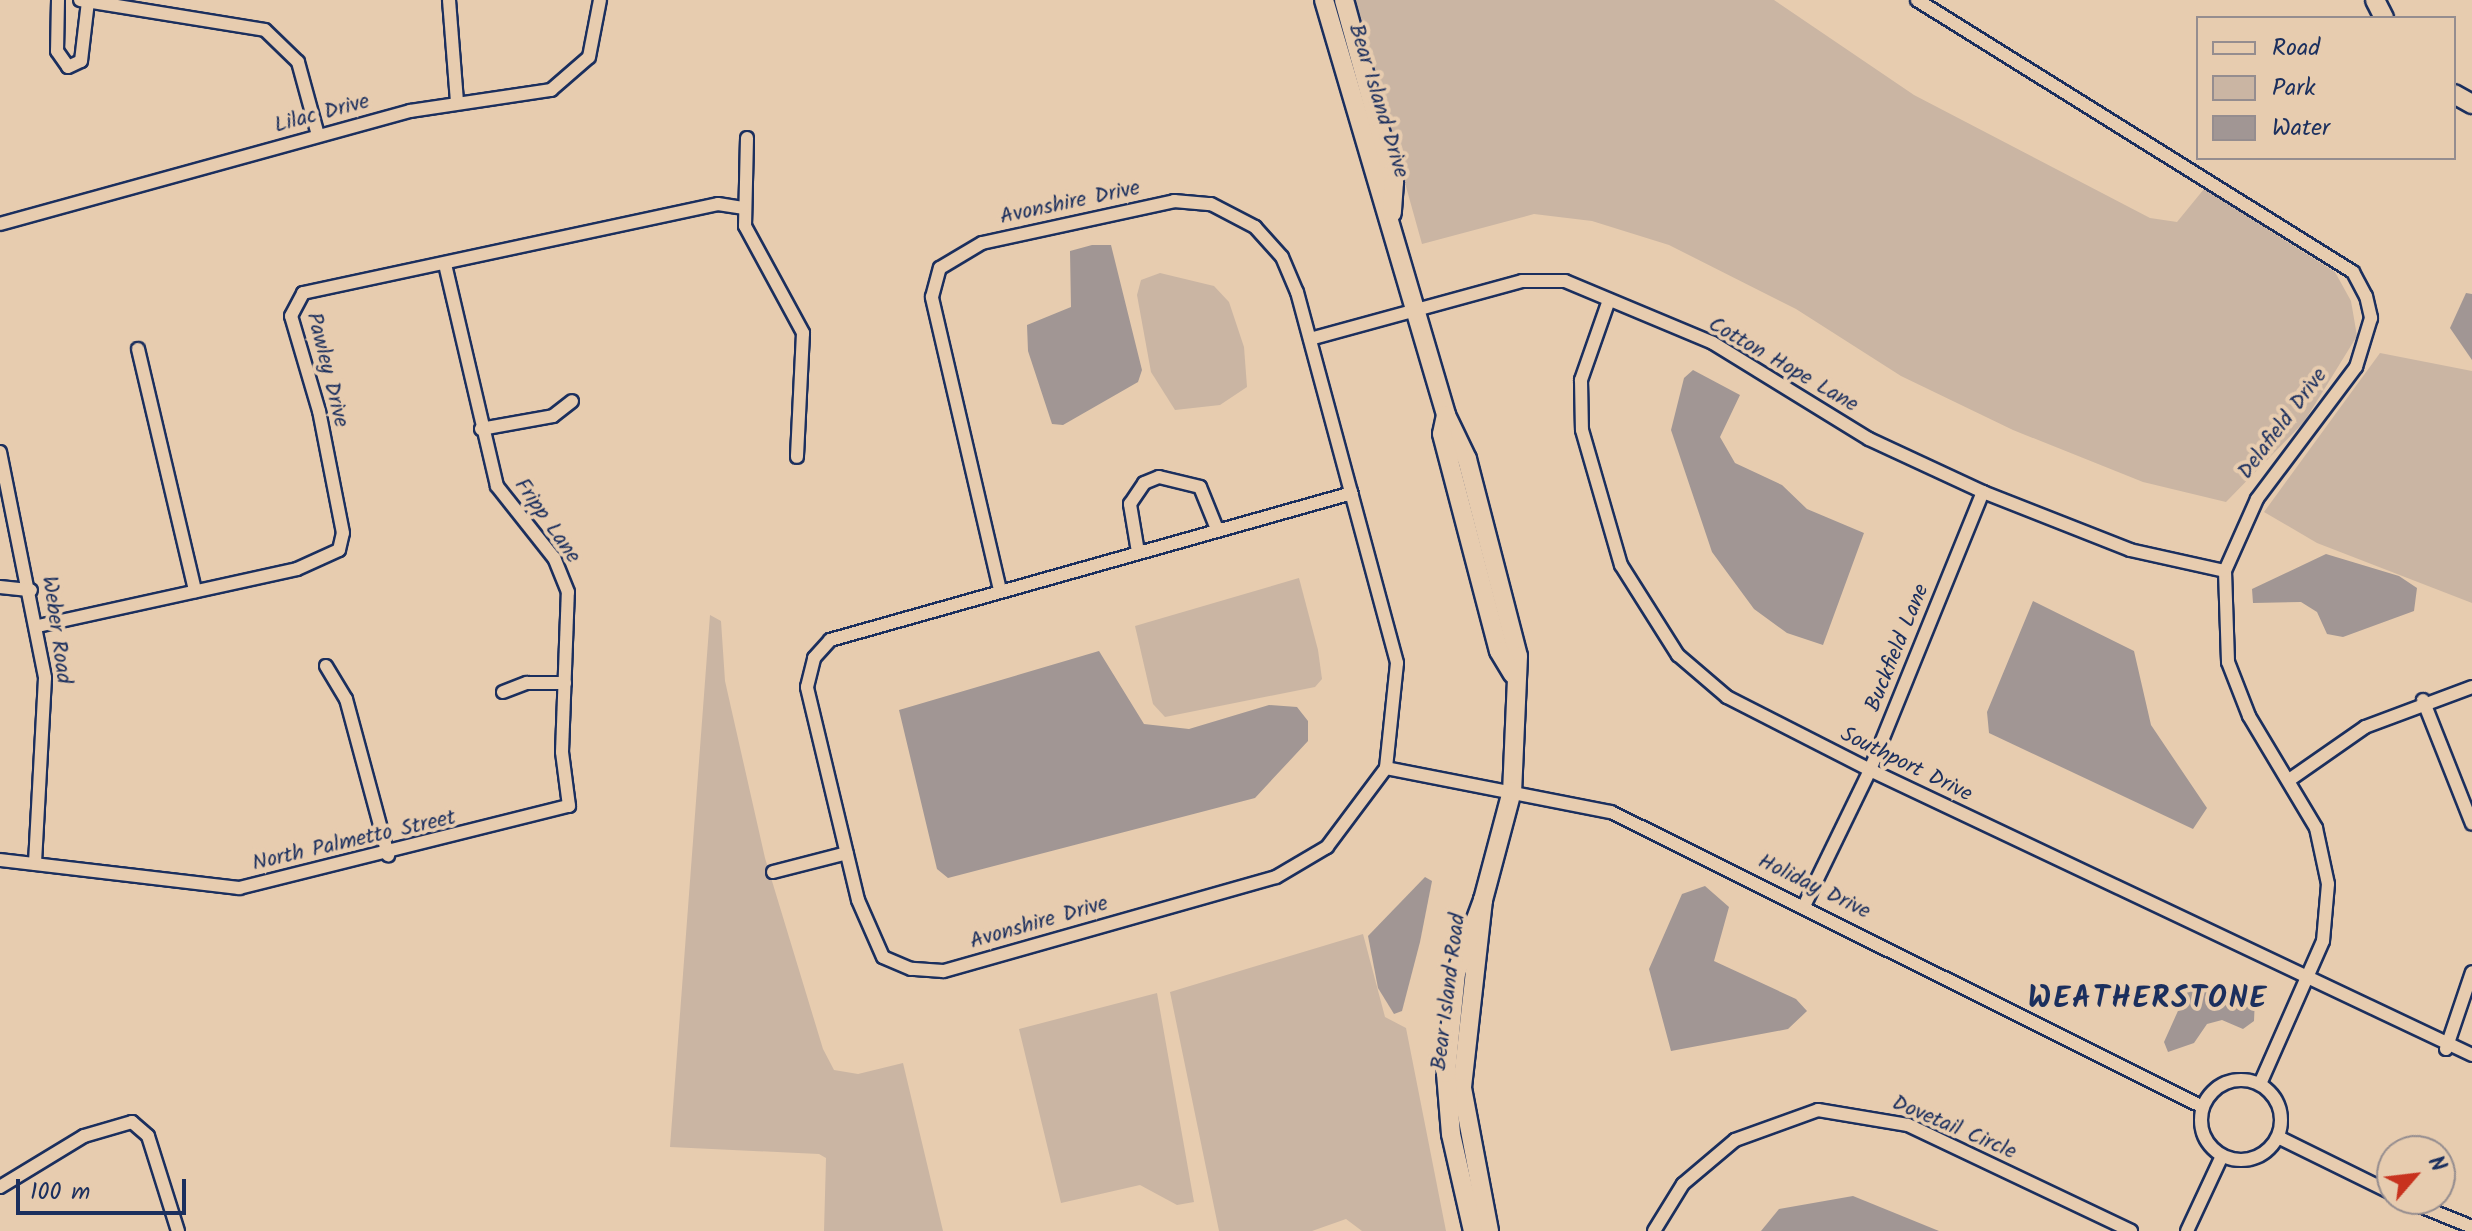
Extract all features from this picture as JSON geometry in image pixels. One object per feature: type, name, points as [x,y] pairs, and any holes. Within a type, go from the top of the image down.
[{"type":"street","points":[[58,0],[57,51],[68,67],[81,61],[88,1]]},
{"type":"street","points":[[80,0],[265,30],[298,62],[318,135]]},
{"type":"street","points":[[449,0],[457,102]]},
{"type":"street","name":"Lilac Drive","points":[[0,224],[318,135],[457,102],[538,94],[573,77],[594,45],[600,0]]},
{"type":"street","name":"Bear Island Drive","points":[[1324,0],[1375,183],[1392,213]]},
{"type":"street","points":[[1344,0],[1394,182],[1392,213],[1418,311]]},
{"type":"street","name":"Delafield Drive","points":[[1917,0],[2353,272],[2371,318],[2365,348],[2257,499],[2225,571],[2228,662],[2249,716],[2292,778],[2316,828],[2328,884],[2323,941],[2309,981],[2260,1084]]},
{"type":"street","points":[[747,138],[743,208],[754,255],[803,333],[797,457]]},
{"type":"street","name":"Avonshire Drive","points":[[1000,590],[932,297],[940,268],[958,251],[1174,201],[1211,204],[1255,227],[1282,257],[1310,339],[1352,493],[1397,663],[1386,768],[1327,847],[1276,877],[943,971],[883,957],[868,935],[807,687],[814,658],[849,630],[1000,590],[1352,493]]},
{"type":"street","name":"Pawley Drive","points":[[38,626],[318,563],[342,543],[319,411],[291,316],[295,298],[718,204],[743,208]]},
{"type":"street","name":"Fripp Lane","points":[[445,264],[481,429],[497,486],[565,580],[569,806]]},
{"type":"street","name":"Cotton Hope Lane","points":[[1310,339],[1522,281],[1565,281],[1713,343],[1869,439],[1983,492],[2130,550],[2225,571]]},
{"type":"street","name":"Southport Drive","points":[[1609,300],[1581,380],[1582,430],[1621,565],[1647,615],[1678,655],[1727,697],[1870,770],[2446,1049],[2472,1055]]},
{"type":"street","name":"Bear Island Road","points":[[1418,311],[1446,415],[1442,434],[1499,651],[1513,674],[1512,791],[1483,900],[1456,973],[1446,1073],[1451,1134],[1473,1231]]},
{"type":"street","points":[[138,349],[195,591]]},
{"type":"street","points":[[481,429],[553,416],[572,401]]},
{"type":"street","name":"Weber Road","points":[[0,452],[31,590],[45,678],[35,864]]},
{"type":"street","points":[[1138,552],[1130,504],[1144,483],[1159,477],[1200,487],[1217,529]]},
{"type":"street","name":"Buckfield Lane","points":[[1805,904],[1870,770],[1983,492]]},
{"type":"street","points":[[0,587],[31,590]]},
{"type":"street","points":[[326,666],[346,699],[388,855]]},
{"type":"street","points":[[503,692],[527,683],[565,683]]},
{"type":"street","points":[[2292,778],[2365,727],[2423,700],[2472,687]]},
{"type":"street","points":[[2423,700],[2472,824]]},
{"type":"street","name":"Holiday Drive","points":[[1386,768],[1611,812],[1805,904],[2203,1107]]},
{"type":"street","name":"North Palmetto Street","points":[[0,860],[239,888],[388,855],[569,806]]},
{"type":"street","points":[[773,872],[847,853]]},
{"type":"street","name":"Bear Island Road","points":[[1483,900],[1462,1088],[1489,1231]]},
{"type":"street","points":[[2446,1049],[2472,972]]},
{"type":"street","points":[[2229,1081],[2260,1084],[2280,1110],[2278,1137],[2250,1160],[2222,1156],[2206,1140],[2203,1107],[2229,1081]]},
{"type":"street","name":"Dovetail Circle","points":[[1654,1231],[1683,1184],[1735,1140],[1818,1110],[1908,1125],[2131,1231]]},
{"type":"street","points":[[0,1187],[84,1136],[132,1122],[148,1136],[178,1231]]},
{"type":"street","points":[[2278,1137],[2376,1185]]},
{"type":"street","points":[[2187,1231],[2222,1156]]},
{"type":"street","points":[[2442,1215],[2472,1227]]},
{"type":"green space","points":[[1354,0],[1774,0],[1914,95],[2150,218],[2177,222],[2204,189],[2335,272],[2351,301],[2357,336],[2304,422],[2226,502],[2143,482],[2013,430],[1901,376],[1796,309],[1669,245],[1592,221],[1534,214],[1422,244]]},
{"type":"green space","points":[[1160,273],[1214,286],[1229,302],[1244,347],[1247,387],[1220,405],[1175,410],[1151,372],[1137,295],[1141,280]]},
{"type":"green space","points":[[2380,353],[2472,371],[2472,603],[2317,543],[2264,512]]},
{"type":"green space","points":[[1299,578],[1318,650],[1322,679],[1315,687],[1165,717],[1153,704],[1135,626]]},
{"type":"green space","points":[[710,615],[721,621],[725,681],[765,858],[823,1049],[834,1070],[858,1074],[903,1063],[943,1231],[824,1231],[826,1158],[819,1154],[670,1147]]},
{"type":"green space","points":[[1363,934],[1385,1017],[1406,1028],[1446,1231],[1362,1231],[1346,1219],[1312,1231],[1219,1231],[1170,992]]},
{"type":"green space","points":[[1157,993],[1194,1202],[1177,1205],[1140,1185],[1061,1203],[1019,1029]]},
{"type":"water","points":[[1092,245],[1111,245],[1142,370],[1138,382],[1063,425],[1052,424],[1028,351],[1027,325],[1071,307],[1070,251]]},
{"type":"water","points":[[2466,293],[2472,294],[2472,360],[2450,328]]},
{"type":"water","points":[[1693,370],[1740,395],[1720,437],[1735,463],[1782,485],[1807,509],[1864,533],[1823,645],[1787,633],[1754,609],[1712,552],[1671,430],[1684,378]]},
{"type":"water","points":[[2326,554],[2399,576],[2417,588],[2414,611],[2343,637],[2327,634],[2317,612],[2301,602],[2253,603],[2252,589]]},
{"type":"water","points":[[2033,601],[2134,651],[2151,725],[2207,808],[2193,829],[1989,733],[1987,712]]},
{"type":"water","points":[[1099,651],[1144,724],[1189,729],[1269,705],[1297,707],[1308,721],[1308,741],[1255,798],[948,878],[937,869],[899,710]]},
{"type":"water","points":[[1425,877],[1432,881],[1420,942],[1402,1011],[1394,1014],[1378,988],[1368,936]]},
{"type":"water","points":[[1705,886],[1729,907],[1714,961],[1796,999],[1807,1011],[1788,1029],[1671,1051],[1649,969],[1682,894]]},
{"type":"water","points":[[2218,984],[2255,998],[2254,1021],[2243,1029],[2222,1020],[2207,1024],[2194,1043],[2168,1052],[2164,1042],[2186,993]]},
{"type":"water","points":[[1853,1196],[1939,1231],[1761,1231],[1779,1209]]},
{"type":"district","name":"WEATHERSTONE","points":[[2148,999]]}]
